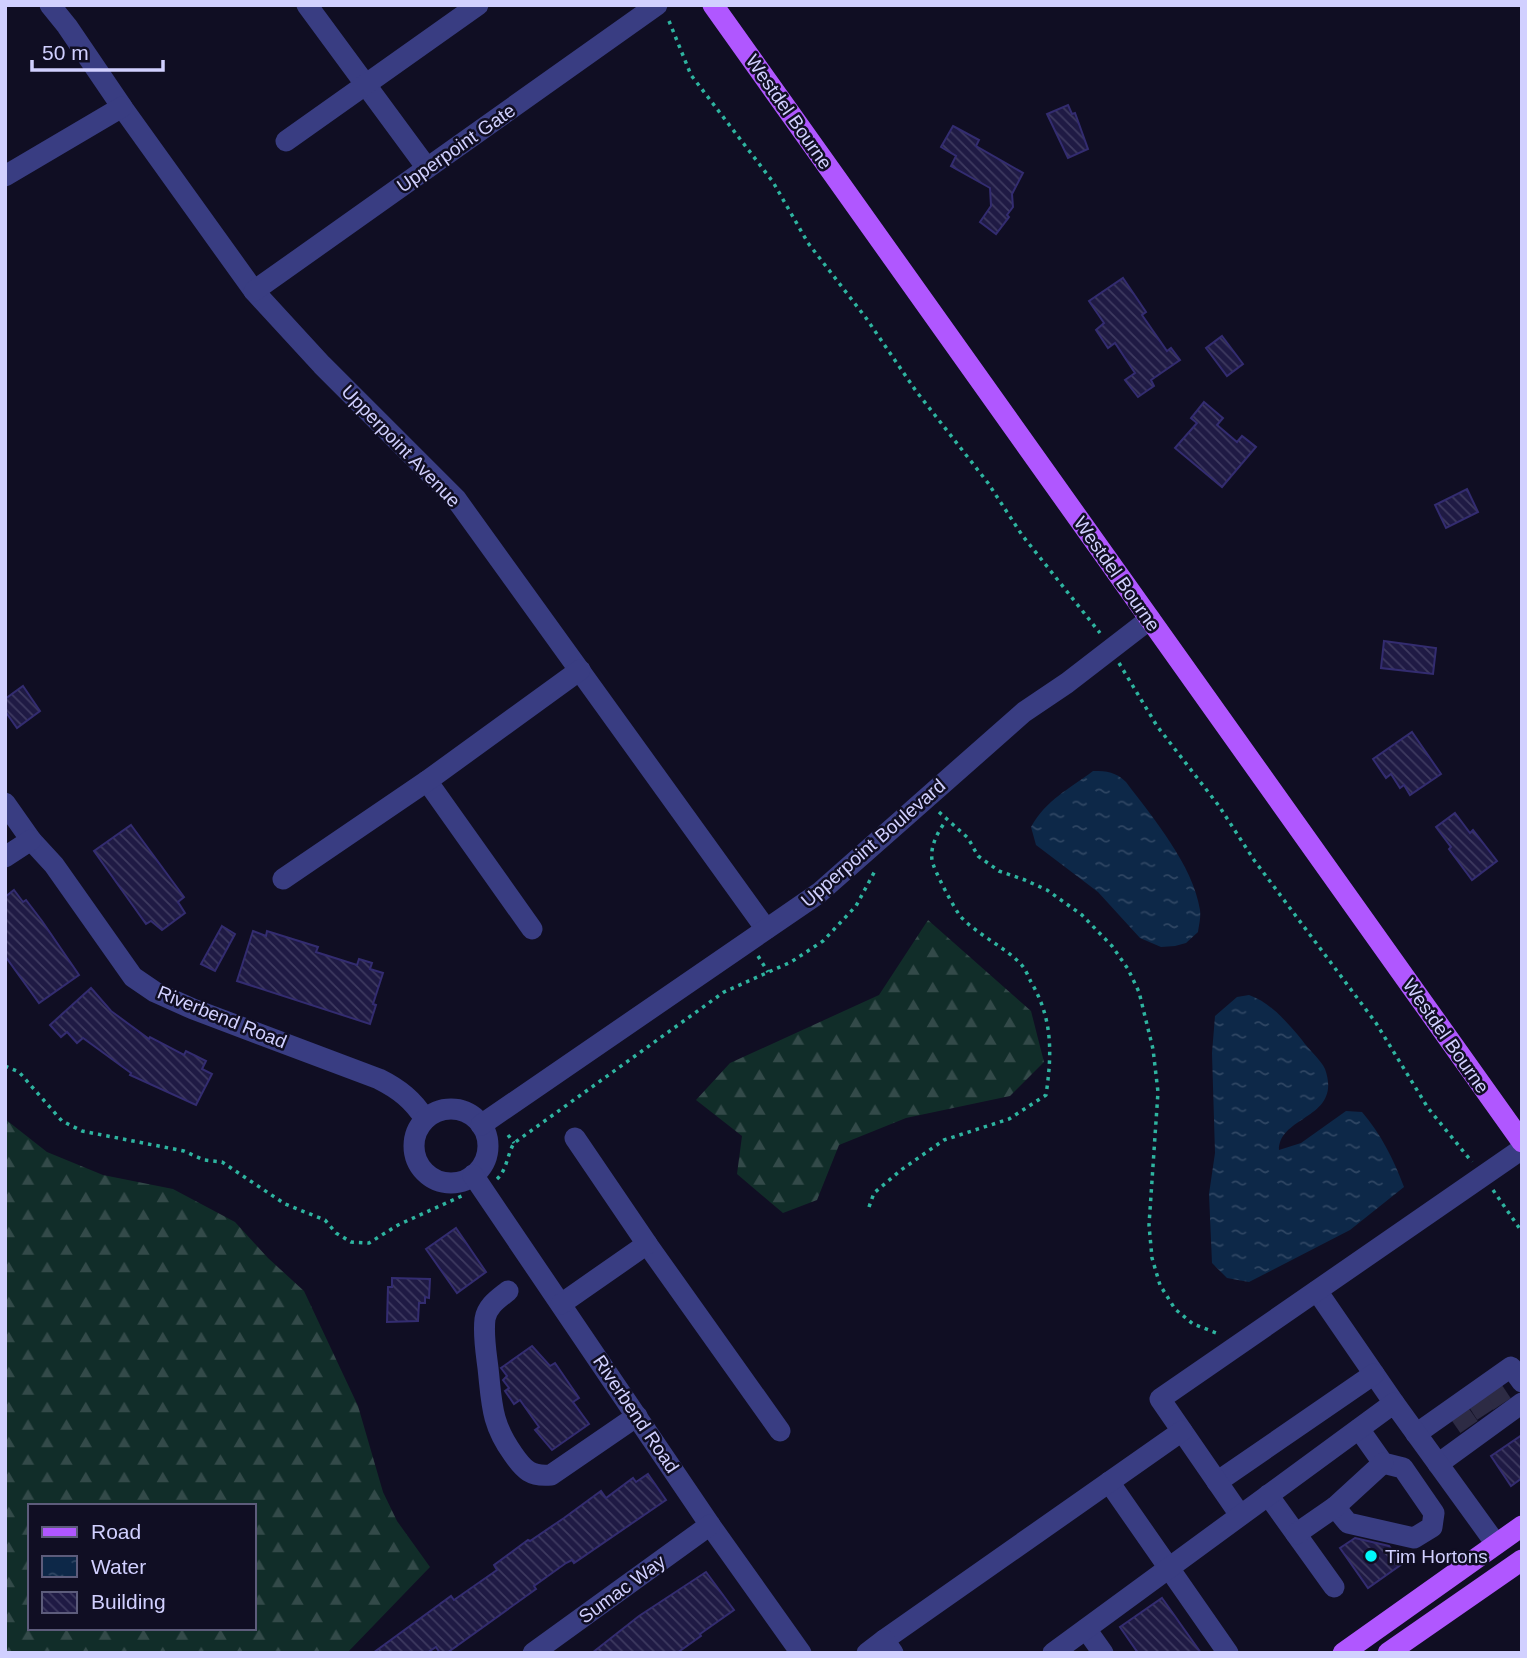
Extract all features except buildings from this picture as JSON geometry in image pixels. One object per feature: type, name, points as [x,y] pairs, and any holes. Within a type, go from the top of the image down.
[{"type":"main road","name":"Westdel Bourne","points":[[713,5],[1522,1142]]},
{"type":"main road","points":[[1343,1653],[1522,1526]]},
{"type":"main road","points":[[1388,1653],[1522,1560]]},
{"type":"street","name":"Upperpoint Avenue","points":[[50,5],[254,291],[322,365],[456,499],[766,929]]},
{"type":"street","points":[[307,5],[427,168]]},
{"type":"street","points":[[286,141],[478,5]]},
{"type":"street","name":"Upperpoint Gate","points":[[254,291],[427,168],[662,11]]},
{"type":"street","points":[[5,176],[121,107]]},
{"type":"street","name":"Upperpoint Boulevard","points":[[481,1125],[819,893],[1024,712],[1150,619]]},
{"type":"street","points":[[283,879],[427,781],[580,670]]},
{"type":"street","points":[[427,781],[532,929]]},
{"type":"street","name":"Riverbend Road","points":[[5,803],[31,840],[54,865],[133,977],[155,992],[193,1009],[359,1069],[395,1087],[410,1099],[425,1119]]},
{"type":"street","points":[[5,857],[31,840]]},
{"type":"street","points":[[456,1109],[466,1112],[481,1125],[486,1134],[487,1154],[477,1181],[449,1183],[439,1181],[425,1172],[416,1158],[414,1142],[416,1132],[425,1119],[436,1111],[456,1109]]},
{"type":"street","points":[[575,1138],[780,1431]]},
{"type":"street","points":[[1240,1515],[1160,1399],[1522,1149]]},
{"type":"street","name":"Riverbend Road","points":[[477,1181],[710,1525],[801,1653]]},
{"type":"street","points":[[561,1304],[647,1244]]},
{"type":"street","points":[[508,1291],[492,1304],[488,1311],[485,1318],[485,1340],[493,1417],[499,1435],[523,1470],[537,1476],[551,1475],[637,1416]]},
{"type":"street","points":[[1317,1291],[1496,1544]]},
{"type":"street","points":[[1438,1464],[1485,1408],[1511,1367],[1522,1382]]},
{"type":"street","points":[[1217,1482],[1374,1374]]},
{"type":"street","points":[[1053,1653],[1394,1403]]},
{"type":"street","points":[[1416,1434],[1485,1408]]},
{"type":"street","points":[[1335,1507],[1348,1523],[1414,1538],[1432,1527],[1434,1513],[1402,1468],[1383,1463],[1359,1429]]},
{"type":"street","points":[[881,1648],[1182,1431]]},
{"type":"street","points":[[1296,1534],[1335,1507],[1383,1463]]},
{"type":"street","points":[[1109,1482],[1228,1653]]},
{"type":"street","points":[[1268,1495],[1334,1587]]},
{"type":"street","name":"Sumac Way","points":[[533,1653],[710,1525]]},
{"type":"street","points":[[1086,1629],[1104,1653]]},
{"type":"path","points":[[662,11],[691,75],[773,182],[808,243],[859,309],[916,391],[988,482],[1022,536],[1086,614],[1111,649],[1157,726],[1219,806],[1254,860],[1376,1023],[1428,1108],[1483,1175],[1522,1232]]},
{"type":"path","points":[[926,797],[946,821],[968,838],[978,856],[999,872],[1048,890],[1082,915],[1112,946],[1128,969],[1139,992],[1153,1049],[1158,1092],[1149,1225],[1152,1258],[1160,1284],[1175,1309],[1193,1324],[1222,1335]]},
{"type":"path","points":[[869,1207],[874,1193],[944,1140],[1009,1119],[1046,1095],[1051,1045],[1049,1023],[1040,996],[1021,964],[960,915],[943,884],[932,859],[937,833],[946,821]]},
{"type":"path","points":[[754,950],[768,972]]},
{"type":"path","points":[[5,1066],[19,1072],[62,1121],[82,1131],[184,1151],[204,1160],[222,1162],[285,1204],[325,1220],[336,1233],[351,1242],[369,1243],[477,1181]]},
{"type":"path","points":[[508,1135],[514,1143]]},
{"type":"green space","points":[[928,920],[1031,1011],[1044,1062],[1010,1096],[906,1118],[839,1145],[817,1200],[783,1213],[737,1174],[742,1136],[696,1100],[730,1063],[879,995]]},
{"type":"green space","points":[[5,1119],[47,1152],[103,1175],[173,1189],[235,1222],[268,1258],[304,1291],[358,1406],[383,1492],[397,1521],[430,1567],[347,1653],[5,1653]]},
{"type":"water","points":[[1093,771],[1111,773],[1126,782],[1181,859],[1196,893],[1200,913],[1198,932],[1186,943],[1161,947],[1140,938],[1098,892],[1036,845],[1031,827],[1037,817],[1059,796]]},
{"type":"water","points":[[1249,995],[1271,1008],[1291,1027],[1325,1069],[1328,1085],[1325,1098],[1289,1130],[1282,1139],[1279,1150],[1301,1143],[1346,1111],[1362,1112],[1386,1148],[1404,1187],[1350,1230],[1249,1282],[1227,1278],[1212,1263],[1209,1194],[1215,1153],[1212,1053],[1215,1016],[1237,997]]},
{"type":"tunnel","points":[[1492,1389],[1502,1404]]},
{"type":"tunnel","points":[[1477,1400],[1486,1414]]},
{"type":"tunnel","points":[[1460,1414],[1469,1427]]},
{"type":"place","name":"Tim Hortons","points":[[1371,1556]]}]
